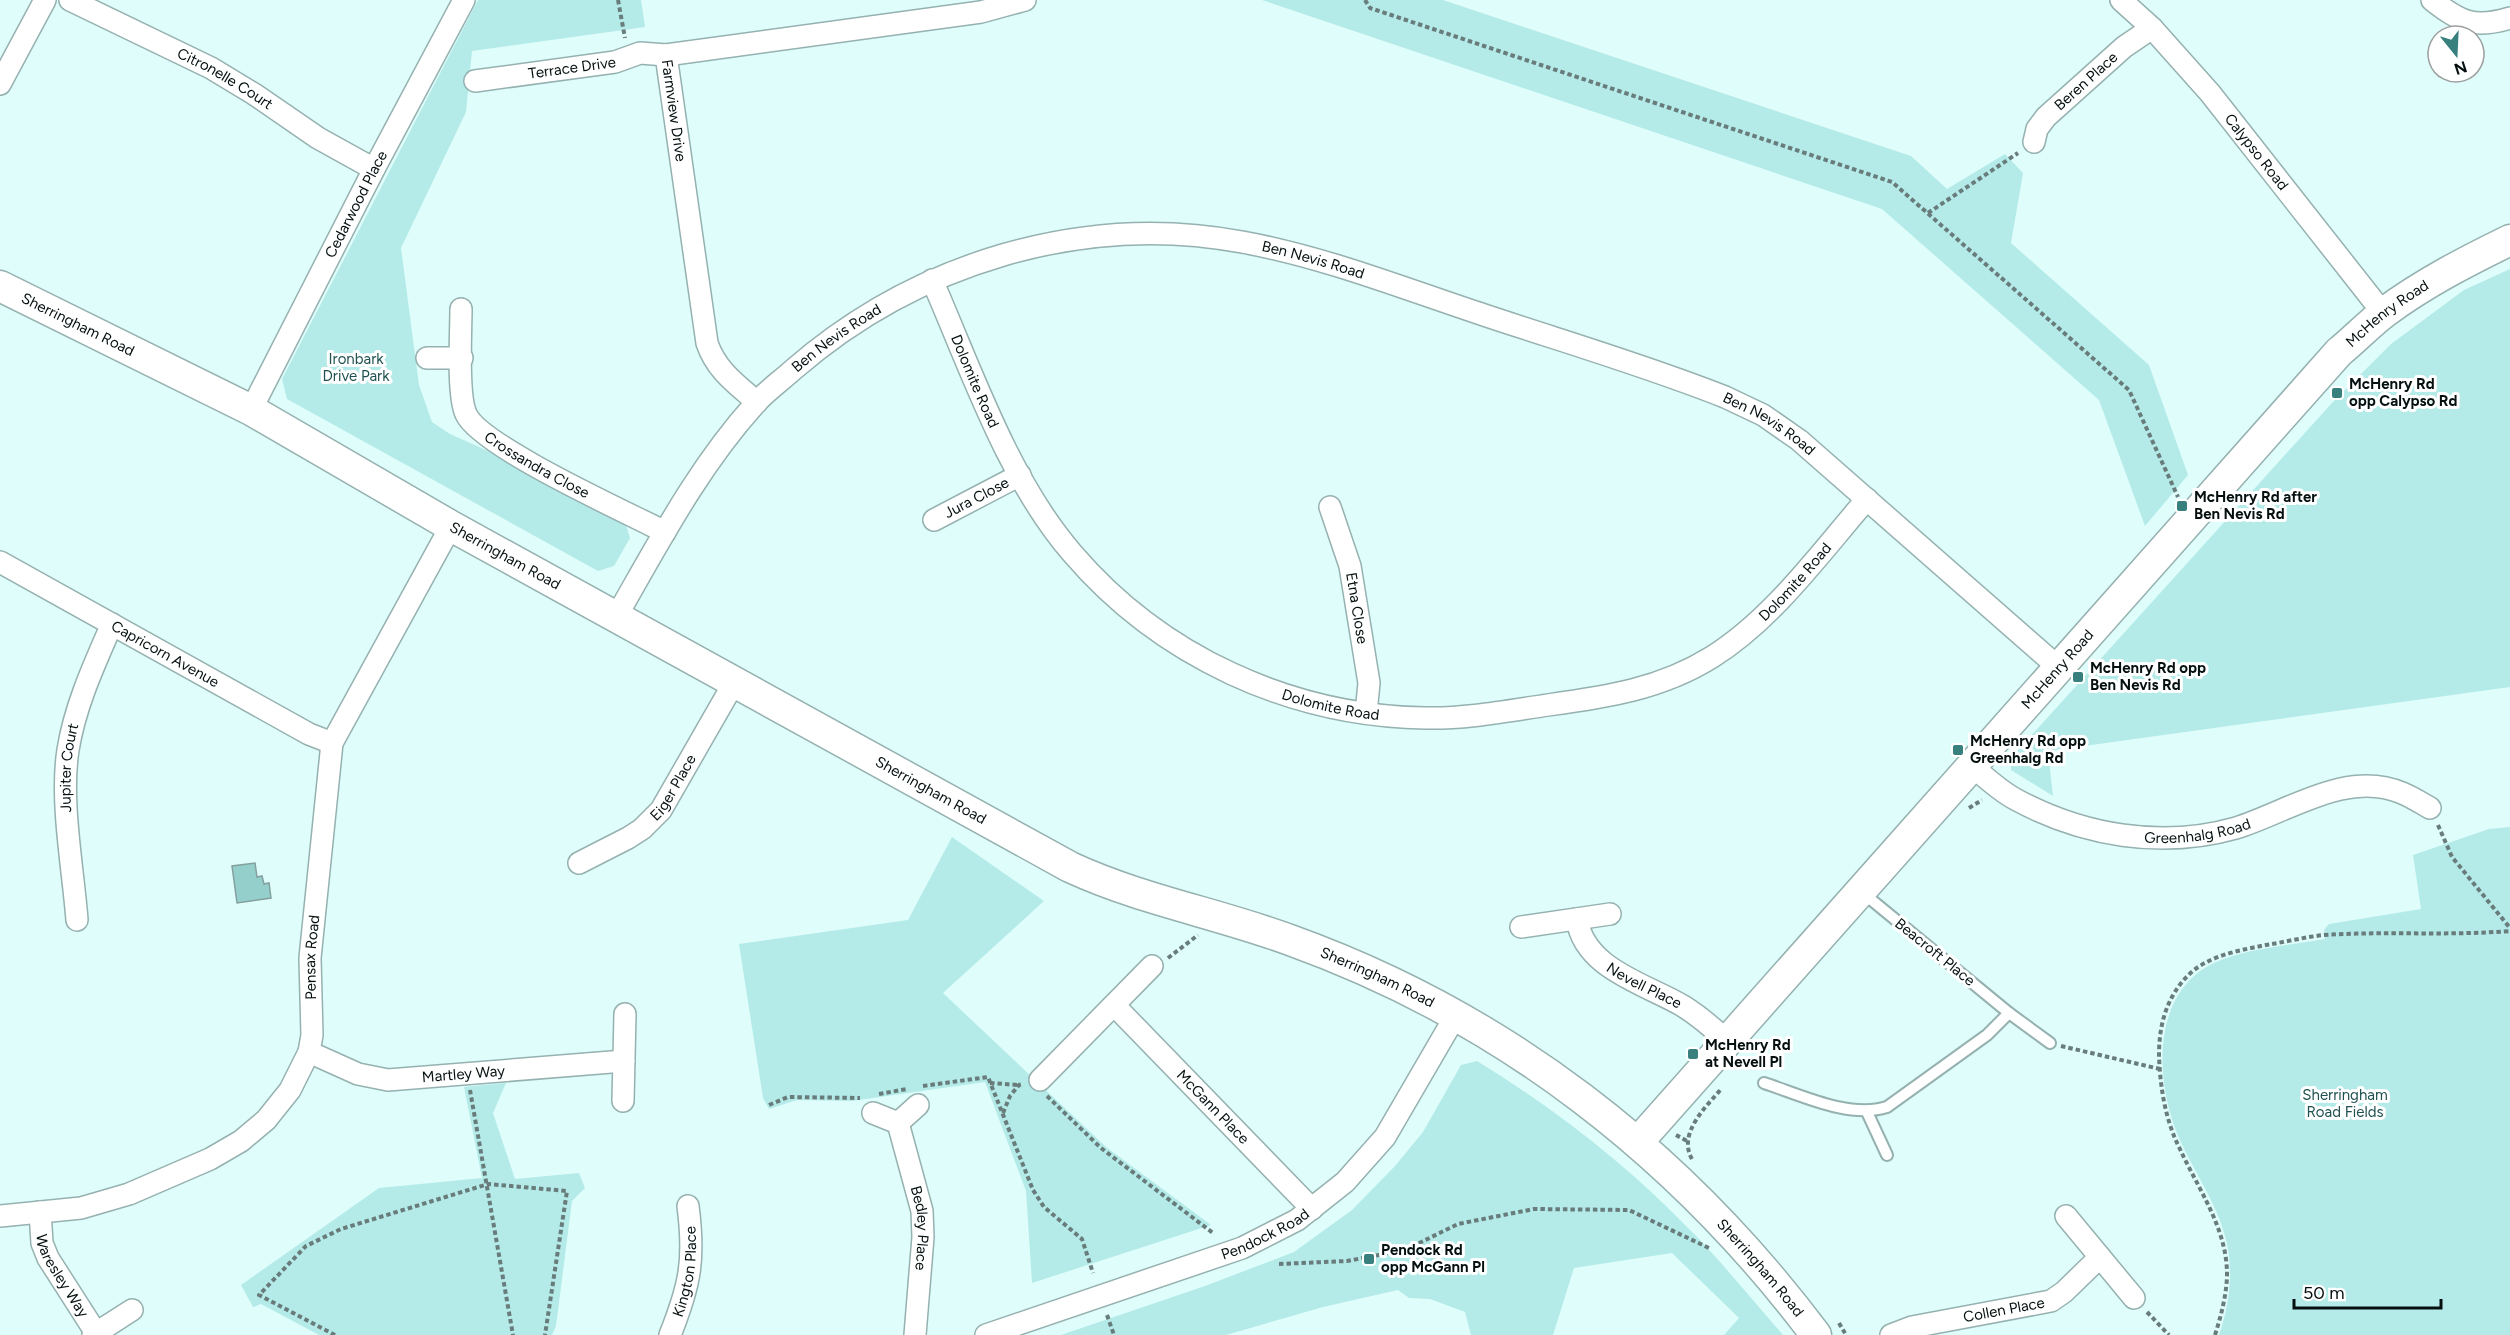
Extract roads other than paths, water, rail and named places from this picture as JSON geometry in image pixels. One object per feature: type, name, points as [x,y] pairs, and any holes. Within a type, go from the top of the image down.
[{"type":"street","points":[[0,84],[45,0]]},
{"type":"street","name":"Citronelle Court","points":[[70,0],[221,74],[318,138],[374,169]]},
{"type":"street","name":"Cedarwood Place","points":[[251,410],[374,169],[464,0]]},
{"type":"street","name":"Farmview Drive","points":[[757,402],[726,376],[713,358],[707,343],[666,55],[981,12],[1026,0]]},
{"type":"street","name":"Calypso Road","points":[[2121,0],[2152,28],[2210,93],[2383,314]]},
{"type":"street","points":[[2432,0],[2452,16],[2465,22],[2486,24],[2510,18]]},
{"type":"street","name":"Beren Place","points":[[2034,142],[2037,129],[2046,117],[2124,47],[2152,28]]},
{"type":"street","name":"Terrace Drive","points":[[475,81],[615,62],[645,52],[666,55]]},
{"type":"street","name":"Ben Nevis Road","points":[[616,617],[664,532],[718,450],[757,402],[830,339],[871,311],[932,280],[996,257],[1053,243],[1088,237],[1186,235],[1232,240],[1272,248],[1332,265],[1725,397],[1781,427],[2058,667]]},
{"type":"street","name":"McHenry Road","points":[[1638,1142],[2340,352],[2383,314],[2440,276],[2510,240]]},
{"type":"street","name":"Dolomite Road","points":[[932,280],[1020,475],[1070,551],[1110,593],[1159,633],[1207,662],[1267,689],[1315,704],[1366,713],[1427,718],[1481,715],[1608,697],[1666,680],[1713,657],[1759,621],[1868,500]]},
{"type":"street","name":"Sherringham Road","points":[[0,286],[251,410],[451,526],[1070,867],[1141,896],[1290,940],[1350,963],[1456,1016],[1561,1082],[1638,1142],[1734,1234],[1816,1335]]},
{"type":"street","name":"Crossandra Close","points":[[461,309],[463,406],[469,420],[480,431],[514,454],[664,532]]},
{"type":"street","points":[[427,358],[462,358]]},
{"type":"street","name":"Jura Close","points":[[934,520],[1020,475]]},
{"type":"street","name":"Etna Close","points":[[1330,507],[1350,566],[1369,683],[1366,713]]},
{"type":"street","name":"Pensax Road","points":[[0,1216],[81,1208],[110,1201],[225,1151],[255,1130],[290,1090],[309,1052],[312,1035],[310,958],[332,743],[451,526]]},
{"type":"street","name":"Capricorn Avenue","points":[[0,562],[309,734],[332,743]]},
{"type":"street","name":"Jupiter Court","points":[[77,920],[66,793],[68,752],[79,703],[112,624]]},
{"type":"street","name":"Eiger Place","points":[[579,863],[628,838],[642,829],[662,810],[735,681]]},
{"type":"street","name":"Greenhalg Road","points":[[1972,766],[2014,799],[2062,821],[2109,833],[2144,838],[2180,837],[2217,832],[2253,822],[2335,790],[2354,786],[2386,788],[2402,793],[2430,808]]},
{"type":"street","points":[[1521,927],[1610,914]]},
{"type":"street","name":"Nevell Place","points":[[1577,919],[1584,941],[1608,964],[1624,976],[1682,1006],[1705,1021],[1727,1041]]},
{"type":"street","points":[[1038,1082],[1152,966]]},
{"type":"street","name":"McGann Place","points":[[1114,1005],[1312,1209]]},
{"type":"street","points":[[623,1101],[625,1014]]},
{"type":"street","name":"Pendock Road","points":[[986,1335],[1242,1248],[1281,1229],[1312,1209],[1344,1182],[1385,1137],[1456,1016]]},
{"type":"street","name":"Martley Way","points":[[309,1052],[371,1078],[407,1080],[624,1060]]},
{"type":"street","points":[[873,1113],[898,1123],[916,1093]]},
{"type":"street","name":"Bedley Place","points":[[898,1123],[922,1211],[923,1237],[915,1335]]},
{"type":"street","name":"Kington Place","points":[[670,1335],[683,1304],[691,1271],[693,1242],[688,1206]]},
{"type":"street","name":"Waresley Way","points":[[40,1212],[42,1243],[48,1258],[94,1334],[132,1310]]},
{"type":"street","points":[[2066,1216],[2134,1298]]},
{"type":"street","name":"Collen Place","points":[[1891,1335],[1912,1327],[2051,1300],[2064,1292],[2100,1257]]},
{"type":"lane","name":"Beacroft Place","points":[[1860,891],[2009,1013],[2050,1043]]},
{"type":"lane","points":[[1764,1083],[1848,1110],[1867,1112],[1887,1107],[1987,1035],[2009,1013]]},
{"type":"lane","points":[[1867,1112],[1887,1155]]},
{"type":"place","name":"McHenry Rd opp Calypso Rd","points":[[2337,393]]},
{"type":"place","name":"McHenry Rd after Ben Nevis Rd","points":[[2182,506]]},
{"type":"place","name":"McHenry Rd opp Ben Nevis Rd","points":[[2078,677]]},
{"type":"place","name":"McHenry Rd opp Greenhalg Rd","points":[[1958,750]]},
{"type":"place","name":"McHenry Rd at Nevell Pl","points":[[1693,1054]]},
{"type":"place","name":"Pendock Rd opp McGann Pl","points":[[1369,1259]]},
{"type":"park label","name":"Ironbark Drive Park","points":[[356,368]]},
{"type":"park label","name":"Sherringham Road Fields","points":[[2345,1104]]}]
